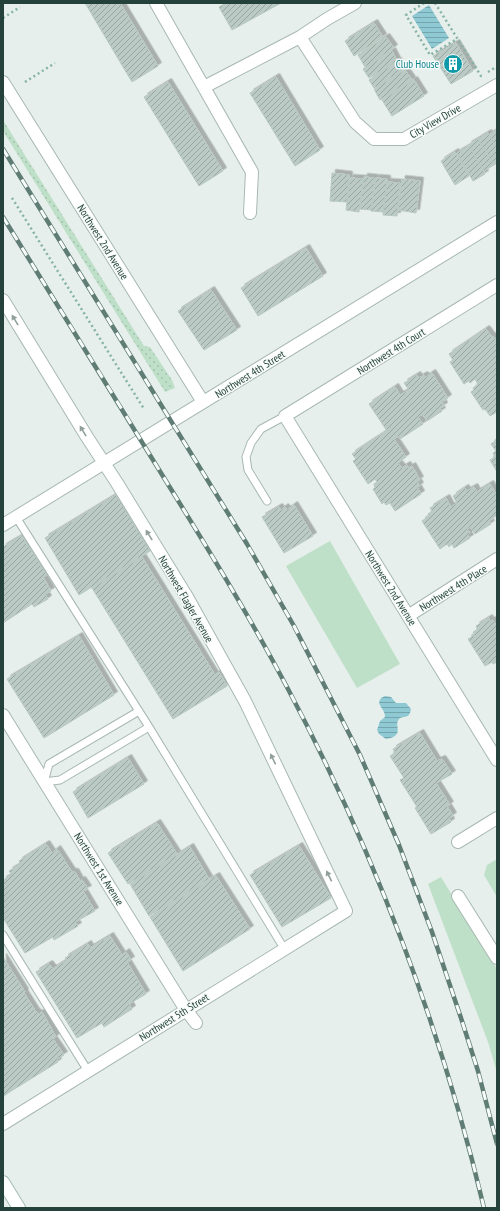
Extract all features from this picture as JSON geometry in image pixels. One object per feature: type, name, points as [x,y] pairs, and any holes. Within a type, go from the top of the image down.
[{"type":"street","points":[[156,3],[252,172],[250,213]]},
{"type":"street","points":[[204,87],[300,37],[355,3]]},
{"type":"street","name":"City View Drive","points":[[300,37],[355,122],[374,139],[404,139],[497,85]]},
{"type":"street","name":"Northwest 2nd Avenue","points":[[3,82],[204,402]]},
{"type":"street","name":"Northwest 4th Street","points":[[4,523],[497,222]]},
{"type":"street","name":"Northwest 4th Court","points":[[285,416],[497,285]]},
{"type":"street","name":"Northwest Flagler Avenue","points":[[3,300],[187,597],[245,701],[346,911]]},
{"type":"street","name":"Northwest 2nd Avenue","points":[[285,416],[497,760]]},
{"type":"street","name":"Northwest 4th Place","points":[[408,616],[497,560]]},
{"type":"street","name":"Northwest 1st Avenue","points":[[3,715],[186,1010],[196,1023]]},
{"type":"street","points":[[458,842],[497,818]]},
{"type":"street","points":[[458,896],[497,958]]},
{"type":"street","name":"Northwest 5th Street","points":[[3,1124],[346,911]]},
{"type":"street","points":[[3,1182],[19,1208]]},
{"type":"lane","points":[[267,501],[248,470],[246,458],[251,443],[261,429],[285,416]]},
{"type":"lane","points":[[16,517],[149,727],[285,950]]},
{"type":"lane","points":[[139,711],[49,764],[44,782],[60,780],[149,727]]},
{"type":"lane","points":[[3,935],[88,1071]]},
{"type":"path","points":[[424,3],[406,15],[430,55],[457,38]]},
{"type":"path","points":[[435,3],[480,76],[496,67],[497,68]]},
{"type":"path","points":[[3,18],[20,7]]},
{"type":"path","points":[[25,82],[55,63]]},
{"type":"path","points":[[12,198],[144,409]]},
{"type":"green space","points":[[3,120],[144,346],[150,347],[172,380],[175,388],[165,392],[3,131]]},
{"type":"green space","points":[[330,541],[400,664],[357,688],[286,566]]},
{"type":"green space","points":[[497,859],[497,897],[484,875],[487,865]]},
{"type":"green space","points":[[441,877],[497,969],[497,1073],[488,1042],[428,884]]},
{"type":"water","points":[[429,5],[449,38],[432,49],[412,16]]},
{"type":"water","points":[[385,696],[391,697],[396,703],[406,703],[411,709],[408,716],[399,719],[396,735],[386,739],[379,734],[377,730],[380,721],[385,717],[379,702],[381,698]]},
{"type":"building","points":[[85,3],[120,3],[158,66],[132,82]]},
{"type":"building","points":[[227,3],[281,3],[232,30],[219,7]]},
{"type":"building","points":[[374,23],[383,37],[354,56],[345,41]]},
{"type":"building","points":[[386,37],[394,48],[365,67],[358,55]]},
{"type":"building","name":"Club House","points":[[456,43],[473,71],[451,84],[433,56]]},
{"type":"building","points":[[392,51],[397,61],[369,78],[363,69]]},
{"type":"building","points":[[398,61],[403,70],[374,88],[369,80]]},
{"type":"building","points":[[405,70],[412,80],[380,100],[374,89]]},
{"type":"building","points":[[276,77],[320,150],[295,166],[250,93]]},
{"type":"building","points":[[414,80],[424,96],[392,116],[382,100]]},
{"type":"building","points":[[168,82],[223,171],[199,186],[144,97]]},
{"type":"building","points":[[497,130],[497,147],[489,135]]},
{"type":"building","points":[[488,133],[497,148],[497,163],[494,165],[478,139]]},
{"type":"building","points":[[478,139],[494,165],[484,171],[468,145]]},
{"type":"building","points":[[469,146],[485,174],[473,181],[457,153]]},
{"type":"building","points":[[455,152],[469,176],[455,185],[441,161]]},
{"type":"building","points":[[332,173],[349,175],[347,202],[330,201]]},
{"type":"building","points":[[364,177],[375,178],[371,210],[360,209]]},
{"type":"building","points":[[350,178],[363,179],[359,212],[346,210]]},
{"type":"building","points":[[376,178],[387,179],[383,212],[371,211]]},
{"type":"building","points":[[402,179],[420,181],[416,213],[398,210]]},
{"type":"building","points":[[387,182],[400,183],[397,216],[383,215]]},
{"type":"building","points":[[306,248],[323,276],[258,316],[241,288]]},
{"type":"building","points":[[211,290],[237,330],[204,350],[178,311]]},
{"type":"building","points":[[486,329],[497,342],[497,412],[490,416],[485,409],[483,410],[471,392],[478,384],[475,379],[470,383],[469,381],[464,384],[450,362],[453,360],[449,354]]},
{"type":"building","points":[[432,373],[448,398],[442,402],[444,406],[440,408],[442,411],[427,421],[423,414],[418,417],[423,424],[400,439],[399,436],[394,439],[406,457],[398,463],[402,468],[407,465],[409,468],[412,466],[420,480],[417,481],[420,486],[417,487],[421,494],[395,511],[390,503],[386,505],[384,502],[382,504],[373,489],[375,488],[374,484],[377,482],[375,479],[368,484],[353,461],[356,459],[352,454],[387,431],[369,404],[395,387],[400,395],[409,390],[404,383],[417,375],[419,378],[424,375],[426,377]]},
{"type":"building","points":[[497,440],[497,472],[490,460],[495,457],[493,453],[496,451],[491,444]]},
{"type":"building","points":[[490,484],[497,496],[497,513],[493,516],[494,518],[489,521],[491,524],[475,534],[470,527],[467,529],[470,533],[468,535],[470,538],[454,548],[452,544],[449,547],[447,544],[440,549],[422,521],[429,516],[428,514],[432,511],[430,508],[446,498],[451,507],[457,503],[453,496],[465,488],[467,491],[474,487],[477,492]]},
{"type":"building","points":[[116,495],[150,551],[79,595],[45,538]]},
{"type":"building","points":[[294,505],[313,536],[284,553],[262,517],[279,507],[281,510],[285,507],[287,510]]},
{"type":"building","points":[[22,536],[47,575],[43,577],[51,591],[45,594],[48,599],[34,607],[32,604],[3,623],[3,547]]},
{"type":"building","points":[[142,557],[215,675],[219,672],[227,686],[173,719],[92,588]]},
{"type":"building","points":[[489,618],[490,621],[493,620],[496,625],[497,624],[497,662],[493,664],[492,662],[485,666],[468,639],[475,635],[473,632],[478,629],[476,626]]},
{"type":"building","points":[[79,636],[114,695],[44,738],[7,679]]},
{"type":"building","points":[[420,733],[437,761],[442,759],[452,774],[436,783],[450,805],[447,806],[453,816],[449,818],[451,822],[431,834],[415,808],[417,807],[400,780],[404,778],[390,756],[395,753],[393,749]]},
{"type":"building","points":[[128,758],[144,784],[88,818],[73,792]]},
{"type":"building","points":[[157,823],[177,854],[128,884],[108,853]]},
{"type":"building","points":[[46,844],[52,853],[57,849],[72,872],[75,872],[80,881],[82,880],[88,889],[83,891],[95,911],[75,922],[78,926],[54,940],[53,937],[25,953],[3,918],[3,880],[12,875],[9,871],[21,864],[19,861]]},
{"type":"building","points":[[299,846],[331,898],[282,927],[250,875]]},
{"type":"building","points":[[190,847],[209,879],[149,916],[130,884]]},
{"type":"building","points":[[216,876],[250,929],[183,971],[150,917]]},
{"type":"building","points":[[110,936],[122,955],[126,952],[131,960],[127,962],[146,994],[129,1004],[132,1009],[104,1027],[102,1023],[77,1038],[36,972],[49,964],[53,969],[67,960],[65,958],[88,944],[90,948]]},
{"type":"building","points":[[3,957],[36,1012],[39,1014],[42,1012],[56,1037],[53,1039],[64,1055],[57,1059],[58,1062],[3,1097]]},
{"type":"railway","points":[[3,149],[247,544],[294,626],[360,755],[399,845],[432,932],[478,1071],[497,1144]]},
{"type":"railway","points":[[3,217],[194,526],[258,634],[319,751],[349,813],[377,877],[426,1008],[448,1075],[484,1208]]},
{"type":"place","name":"Club House","points":[[453,64]]}]
